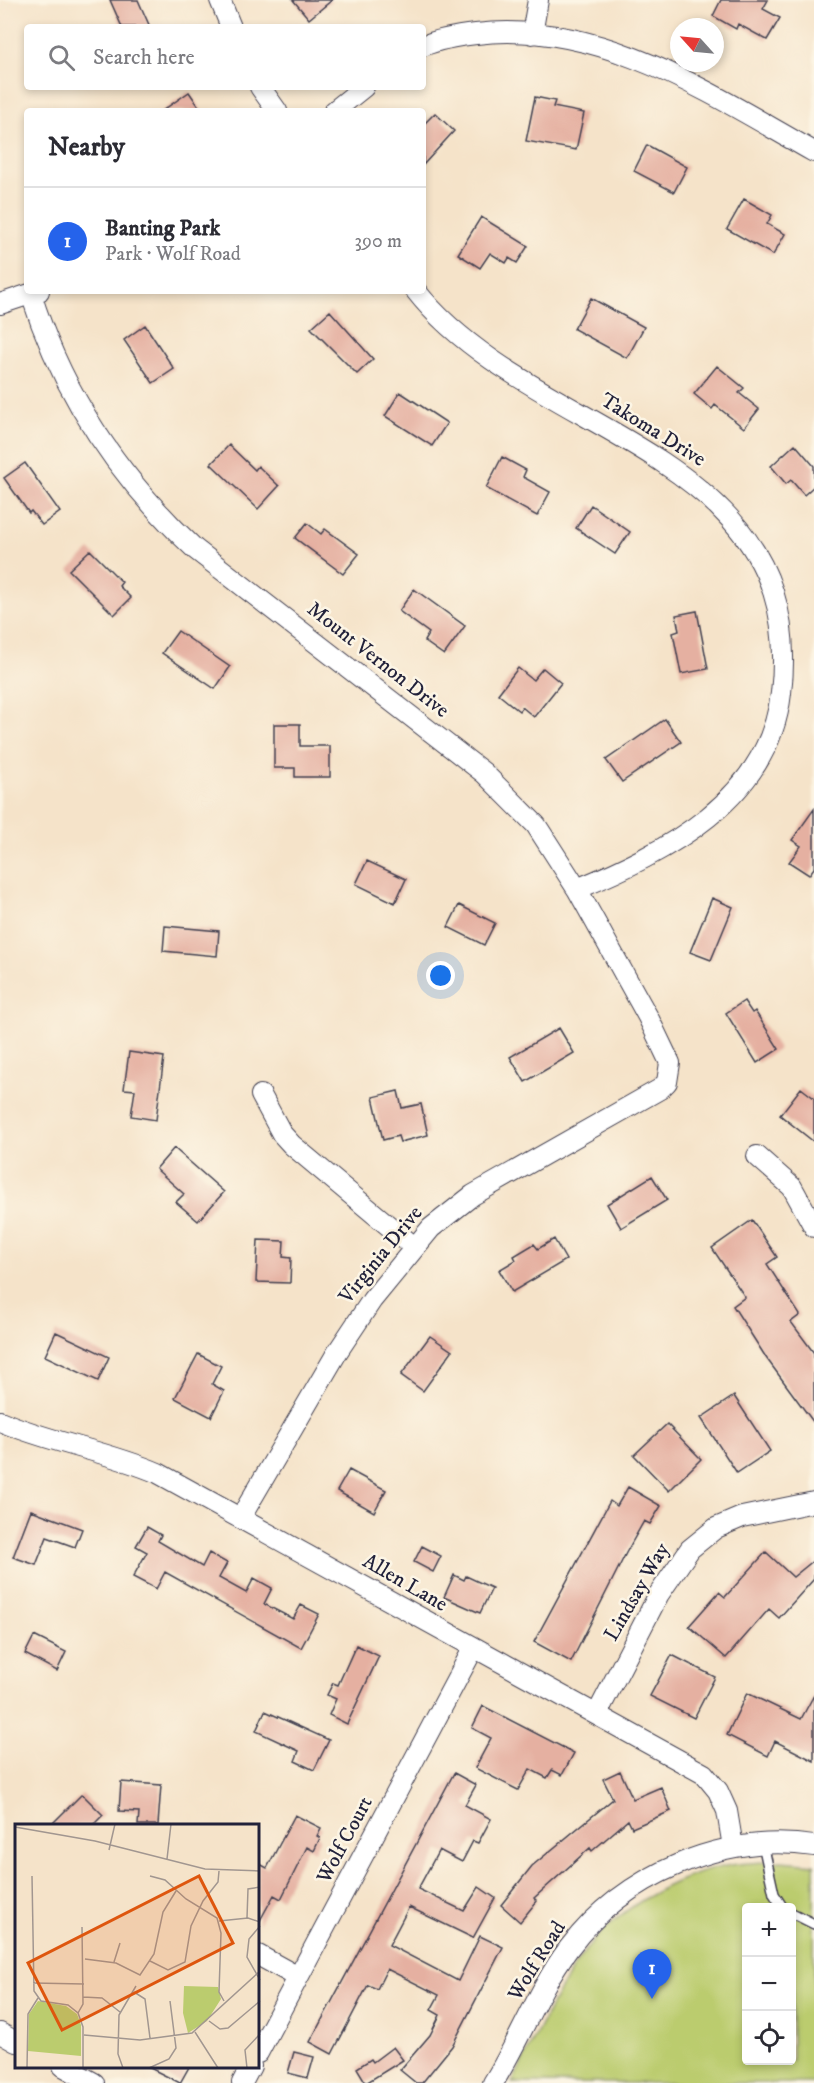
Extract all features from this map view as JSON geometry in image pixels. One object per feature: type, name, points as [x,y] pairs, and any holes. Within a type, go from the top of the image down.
[{"type":"street","points":[[220,0],[230,24]]},
{"type":"street","points":[[532,34],[538,0]]},
{"type":"street","points":[[426,45],[462,35],[491,32],[532,34],[582,42],[661,68],[814,152]]},
{"type":"street","points":[[262,90],[275,108]]},
{"type":"street","points":[[338,108],[360,90]]},
{"type":"street","points":[[0,304],[29,294]]},
{"type":"street","name":"Mount Vernon Drive","points":[[35,294],[41,326],[84,413],[107,451],[165,521],[195,549],[484,773],[536,825],[577,889],[661,1045],[670,1063],[667,1082]]},
{"type":"street","name":"Takoma Drive","points":[[419,294],[444,323],[507,371],[664,462],[702,489],[742,533],[771,587],[783,642],[784,671],[774,730],[757,766],[729,800],[694,828],[629,866],[577,889]]},
{"type":"street","name":"Virginia Drive","points":[[241,1517],[333,1359],[372,1300],[414,1247],[448,1212],[473,1195],[603,1124],[660,1089],[667,1082]]},
{"type":"street","points":[[261,1095],[282,1134],[292,1145],[414,1247]]},
{"type":"street","points":[[757,1156],[809,1201],[814,1227]]},
{"type":"street","name":"Allen Lane","points":[[0,1421],[70,1446],[136,1463],[241,1517],[473,1649],[597,1714],[704,1774],[718,1791],[727,1811],[733,1847]]},
{"type":"street","name":"Lindsay Way","points":[[597,1714],[659,1594],[690,1549],[716,1528],[742,1517],[814,1502]]},
{"type":"street","name":"Wolf Court","points":[[260,2049],[473,1649]]},
{"type":"street","name":"Wolf Road","points":[[492,2083],[558,1965],[581,1933],[607,1907],[639,1884],[674,1866],[733,1847],[763,1844],[814,1846]]},
{"type":"street","points":[[260,1956],[298,1977]]},
{"type":"street","points":[[0,2033],[15,2041]]},
{"type":"street","points":[[65,2068],[94,2083]]},
{"type":"street","points":[[242,2083],[250,2068]]},
{"type":"lane","points":[[763,1844],[774,1894],[780,1903]]},
{"type":"lane","points":[[796,1915],[814,1924]]},
{"type":"green space","points":[[781,1861],[814,1864],[814,2083],[512,2083],[579,1959],[609,1925],[667,1886],[710,1870],[750,1863]]},
{"type":"building","points":[[110,0],[138,0],[149,24],[121,24]]},
{"type":"building","points":[[293,0],[332,0],[309,19]]},
{"type":"building","points":[[721,0],[768,0],[763,9],[780,18],[767,40],[738,24],[736,29],[724,22],[724,18],[713,16]]},
{"type":"building","points":[[189,92],[200,108],[166,108]]},
{"type":"building","points":[[535,97],[555,101],[553,107],[584,113],[576,150],[526,141]]},
{"type":"building","points":[[435,113],[454,131],[426,162],[426,122]]},
{"type":"building","points":[[647,145],[687,167],[674,192],[634,171]]},
{"type":"building","points":[[744,199],[772,215],[767,224],[785,234],[773,255],[727,229]]},
{"type":"building","points":[[481,217],[528,246],[517,263],[509,258],[506,263],[490,253],[480,268],[458,254]]},
{"type":"building","points":[[591,298],[644,327],[627,358],[574,329]]},
{"type":"building","points":[[330,311],[373,359],[357,374],[311,328]]},
{"type":"building","points":[[145,325],[174,369],[153,383],[124,340]]},
{"type":"building","points":[[717,366],[744,388],[739,393],[759,409],[744,428],[715,405],[712,409],[694,394]]},
{"type":"building","points":[[400,392],[447,423],[432,446],[385,416]]},
{"type":"building","points":[[795,444],[814,466],[814,486],[804,495],[791,480],[786,484],[771,466]]},
{"type":"building","points":[[229,445],[255,470],[258,466],[279,486],[258,509],[211,464]]},
{"type":"building","points":[[502,457],[526,470],[523,477],[550,492],[537,516],[486,488]]},
{"type":"building","points":[[25,463],[60,512],[42,525],[31,511],[29,513],[4,478]]},
{"type":"building","points":[[591,505],[630,532],[615,554],[576,528]]},
{"type":"building","points":[[307,523],[321,534],[325,529],[359,554],[343,574],[295,538]]},
{"type":"building","points":[[90,550],[122,582],[119,586],[131,598],[114,615],[69,570]]},
{"type":"building","points":[[414,589],[465,626],[444,655],[424,641],[429,633],[399,611]]},
{"type":"building","points":[[697,611],[708,669],[681,674],[673,633],[679,631],[676,615]]},
{"type":"building","points":[[178,631],[230,667],[215,689],[162,653]]},
{"type":"building","points":[[518,668],[533,680],[543,668],[561,683],[534,717],[522,707],[519,711],[498,694]]},
{"type":"building","points":[[665,719],[681,742],[622,782],[606,760]]},
{"type":"building","points":[[274,724],[300,724],[300,746],[330,746],[330,777],[295,777],[295,768],[274,768]]},
{"type":"building","points":[[814,809],[814,868],[809,875],[789,862],[801,846],[792,840]]},
{"type":"building","points":[[367,861],[406,879],[395,903],[356,884]]},
{"type":"building","points":[[712,898],[733,907],[711,960],[690,952]]},
{"type":"building","points":[[459,905],[495,923],[484,945],[448,927]]},
{"type":"building","points":[[165,926],[219,931],[217,956],[163,951]]},
{"type":"building","points":[[744,1001],[752,1013],[755,1011],[779,1049],[757,1063],[726,1013]]},
{"type":"building","points":[[559,1028],[574,1053],[525,1082],[510,1057]]},
{"type":"building","points":[[129,1052],[164,1057],[156,1120],[131,1116],[135,1090],[124,1089]]},
{"type":"building","points":[[801,1088],[814,1098],[814,1142],[780,1115]]},
{"type":"building","points":[[398,1091],[402,1108],[421,1104],[428,1135],[400,1142],[398,1136],[383,1140],[373,1097]]},
{"type":"building","points":[[174,1148],[224,1192],[198,1221],[176,1202],[184,1194],[156,1169]]},
{"type":"building","points":[[652,1176],[667,1200],[621,1228],[607,1204]]},
{"type":"building","points":[[752,1220],[777,1257],[767,1264],[800,1315],[791,1322],[814,1353],[814,1423],[767,1359],[733,1306],[745,1297],[712,1248]]},
{"type":"building","points":[[554,1239],[566,1260],[512,1292],[499,1270],[516,1260],[514,1256],[534,1244],[538,1249]]},
{"type":"building","points":[[258,1240],[284,1241],[283,1257],[291,1258],[290,1283],[256,1282]]},
{"type":"building","points":[[56,1332],[109,1357],[98,1381],[45,1356]]},
{"type":"building","points":[[430,1336],[452,1351],[423,1391],[401,1375]]},
{"type":"building","points":[[198,1354],[221,1366],[212,1384],[224,1391],[211,1417],[175,1398]]},
{"type":"building","points":[[734,1396],[770,1451],[737,1473],[701,1418]]},
{"type":"building","points":[[667,1424],[701,1459],[669,1491],[634,1455]]},
{"type":"building","points":[[349,1470],[386,1490],[374,1512],[337,1491]]},
{"type":"building","points":[[628,1487],[661,1506],[650,1524],[644,1521],[571,1662],[534,1642],[610,1501],[617,1506]]},
{"type":"building","points":[[31,1510],[82,1529],[75,1547],[47,1537],[36,1565],[13,1557]]},
{"type":"building","points":[[147,1527],[161,1535],[158,1541],[202,1567],[209,1553],[227,1563],[219,1578],[246,1593],[254,1578],[272,1588],[264,1604],[293,1619],[301,1605],[319,1614],[301,1648],[165,1572],[156,1589],[133,1577],[147,1552],[136,1546]]},
{"type":"building","points":[[422,1546],[441,1556],[433,1572],[414,1562]]},
{"type":"building","points":[[766,1552],[793,1577],[814,1560],[814,1579],[779,1618],[769,1609],[726,1658],[689,1626],[719,1592],[725,1597]]},
{"type":"building","points":[[454,1575],[464,1580],[466,1576],[492,1588],[480,1613],[444,1597]]},
{"type":"building","points":[[34,1636],[66,1652],[57,1671],[25,1654]]},
{"type":"building","points":[[356,1645],[379,1656],[347,1724],[329,1715],[336,1699],[327,1695],[333,1683],[338,1685]]},
{"type":"building","points":[[672,1655],[715,1677],[694,1718],[650,1696]]},
{"type":"building","points":[[747,1693],[801,1719],[814,1695],[814,1761],[775,1741],[768,1756],[727,1735]]},
{"type":"building","points":[[483,1706],[574,1753],[562,1775],[552,1770],[547,1778],[530,1769],[518,1790],[475,1768],[491,1738],[472,1728]]},
{"type":"building","points":[[265,1711],[329,1740],[314,1770],[295,1761],[299,1751],[256,1731]]},
{"type":"building","points":[[620,1771],[633,1799],[661,1787],[671,1811],[632,1828],[628,1820],[592,1851],[590,1848],[534,1898],[537,1901],[520,1922],[501,1905],[532,1866],[613,1799],[603,1779]]},
{"type":"building","points":[[454,1773],[476,1785],[465,1805],[491,1819],[478,1843],[473,1841],[462,1862],[439,1850],[418,1889],[464,1911],[479,1887],[495,1898],[473,1938],[409,1907],[389,1945],[458,1981],[480,1936],[503,1947],[452,2046],[422,2083],[416,2083],[400,2070],[430,2035],[440,2015],[431,2010],[439,1995],[387,1969],[377,1989],[368,1985],[332,2054],[310,2042]]},
{"type":"building","points":[[121,1782],[161,1785],[158,1824],[138,1824],[139,1812],[119,1811]]},
{"type":"building","points":[[82,1794],[103,1815],[94,1824],[52,1824]]},
{"type":"building","points":[[295,1815],[321,1828],[317,1836],[320,1838],[314,1851],[307,1847],[281,1899],[274,1895],[260,1920],[260,1864],[267,1868]]},
{"type":"building","points":[[393,2047],[403,2060],[366,2083],[357,2068],[371,2059],[373,2062]]},
{"type":"building","points":[[294,2052],[314,2057],[308,2078],[288,2073]]},
{"type":"building","points":[[150,2068],[188,2068],[180,2083]]},
{"type":"place","name":"Banting Park","points":[[652,1999]]}]
